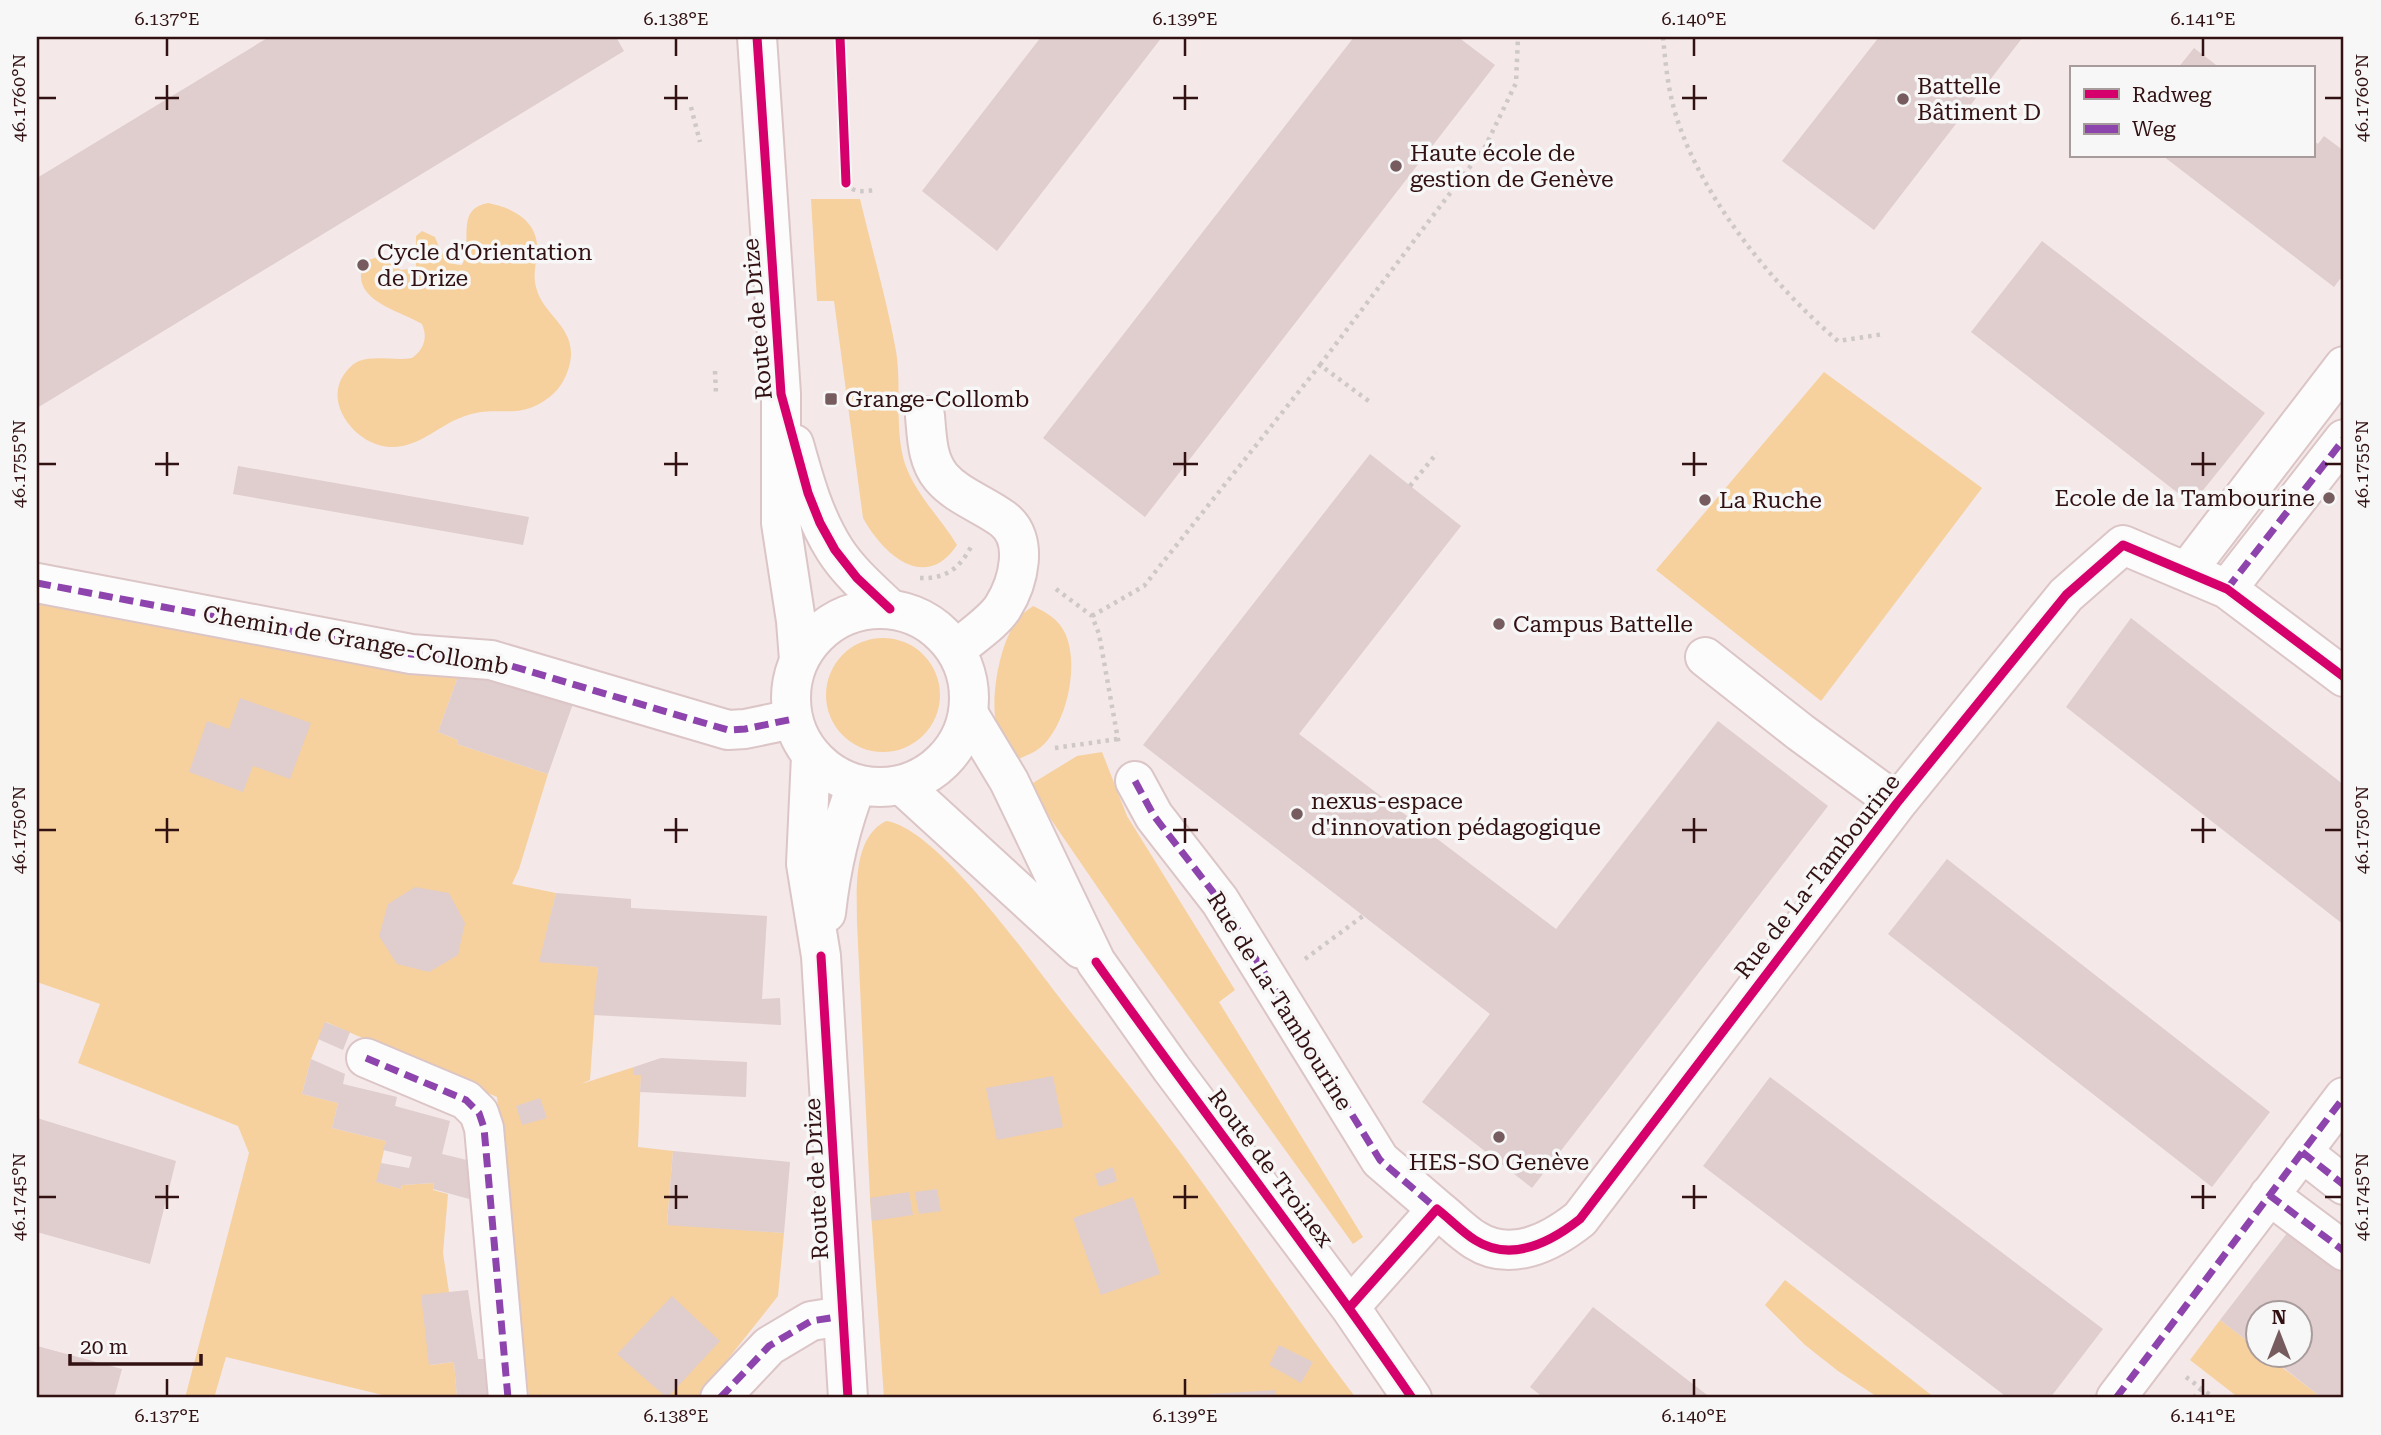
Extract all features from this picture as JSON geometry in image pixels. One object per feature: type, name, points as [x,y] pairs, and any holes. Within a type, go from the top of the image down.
[{"type":"street","name":"Route de Drize","points":[[757,37],[780,394],[780,523],[796,621],[799,660]]},
{"type":"street","points":[[2187,571],[2344,366]]},
{"type":"street","name":"Route de Drize","points":[[780,394],[808,493],[820,523],[835,550],[850,569],[890,609]]},
{"type":"street","points":[[925,416],[928,447],[932,463],[940,476],[953,489],[1006,521],[1018,546],[1018,569],[1002,609],[956,650]]},
{"type":"street","points":[[2227,589],[2344,439]]},
{"type":"street","name":"Rue de La-Tambourine","points":[[1135,780],[1154,816],[1220,901],[1380,1160],[1476,1241],[1493,1248],[1511,1250],[1529,1248],[1547,1241],[1580,1219],[1896,803],[2066,595],[2123,545],[2227,589],[2344,677]]},
{"type":"street","name":"Chemin de Grange-Collomb","points":[[37,583],[411,654],[491,660],[728,730],[793,719]]},
{"type":"street","name":"Route de Drize","points":[[890,609],[915,616],[938,630],[956,650],[970,691],[968,713],[960,738],[946,759],[926,775],[902,785],[879,788],[857,784],[831,773],[811,756],[799,738],[790,699],[792,679],[799,660],[815,637],[836,620],[862,611],[890,609]]},
{"type":"street","points":[[1704,657],[1896,803]]},
{"type":"street","name":"Route de Troinex","points":[[968,713],[1009,780],[1096,962],[1171,1068],[1350,1307],[1412,1398]]},
{"type":"street","name":"Route de Drize","points":[[811,756],[806,864],[821,956],[848,1398]]},
{"type":"street","name":"Route de Drize","points":[[821,956],[831,869],[842,824],[857,784]]},
{"type":"street","name":"Route de Troinex","points":[[902,785],[1096,962]]},
{"type":"street","points":[[366,1058],[466,1100],[479,1113],[484,1128],[508,1398]]},
{"type":"street","points":[[2116,1398],[2344,1097]]},
{"type":"street","points":[[2302,1152],[2344,1185]]},
{"type":"street","points":[[2269,1195],[2344,1251]]},
{"type":"street","points":[[1350,1307],[1437,1209]]},
{"type":"street","points":[[720,1398],[769,1346],[811,1321],[843,1316]]},
{"type":"path","points":[[1092,616],[1144,586],[1320,365],[1485,147],[1516,83],[1518,37]]},
{"type":"path","points":[[1663,37],[1672,102],[1684,136],[1734,229],[1769,273],[1808,315],[1838,341],[1884,334]]},
{"type":"path","points":[[691,107],[700,142]]},
{"type":"path","points":[[846,169],[846,183],[850,188],[858,191],[876,190]]},
{"type":"path","points":[[1320,365],[1370,402]]},
{"type":"path","points":[[715,371],[716,394]]},
{"type":"path","points":[[1410,486],[1437,453]]},
{"type":"path","points":[[915,578],[935,579],[953,571],[965,558],[990,510]]},
{"type":"path","points":[[1018,569],[1044,580],[1092,616],[1104,655],[1118,739],[1135,780]]},
{"type":"path","points":[[1055,748],[1118,739]]},
{"type":"path","points":[[1271,984],[1363,916]]},
{"type":"path","points":[[2186,1377],[2214,1398]]},
{"type":"path","points":[[2194,1398],[2202,1389]]},
{"type":"shaded area","points":[[811,199],[860,199],[896,351],[900,437],[905,464],[922,496],[957,545],[945,559],[932,566],[918,567],[893,555],[863,518],[834,301],[817,301]]},
{"type":"shaded area","points":[[488,203],[513,211],[532,228],[537,244],[536,287],[569,342],[571,354],[565,378],[553,394],[531,408],[468,415],[411,444],[401,446],[378,445],[366,440],[347,422],[341,411],[338,388],[343,376],[354,364],[365,359],[412,358],[422,347],[425,334],[422,324],[377,302],[368,294],[361,274],[365,261],[378,257],[401,270],[416,268],[416,236],[422,231],[435,237],[451,263],[462,265],[468,219],[478,206]]},
{"type":"shaded area","points":[[1824,372],[1982,488],[1821,701],[1656,570]]},
{"type":"shaded area","points":[[37,592],[460,671],[438,732],[458,740],[457,744],[548,774],[512,884],[556,893],[540,961],[598,967],[590,1080],[581,1084],[634,1067],[634,1075],[641,1075],[638,1147],[673,1151],[667,1224],[784,1233],[778,1296],[697,1398],[529,1398],[497,1097],[326,1022],[311,1059],[302,1094],[338,1103],[332,1128],[386,1141],[377,1182],[401,1189],[402,1185],[434,1183],[433,1190],[448,1194],[443,1253],[449,1292],[430,1365],[454,1362],[457,1397],[461,1398],[395,1398],[226,1357],[214,1398],[185,1398],[249,1153],[238,1126],[78,1063],[100,1004],[37,982]]},
{"type":"shaded area","points":[[1033,606],[1054,619],[1067,638],[1071,653],[1069,688],[1059,722],[1051,736],[1038,749],[1011,762],[996,722],[994,705],[997,678],[1003,650],[1013,626]]},
{"type":"shaded area","points":[[883,638],[905,642],[923,655],[936,673],[940,695],[936,717],[923,735],[905,748],[883,752],[861,748],[843,735],[830,717],[826,695],[830,673],[843,655],[861,642]]},
{"type":"shaded area","points":[[1102,752],[1127,816],[1235,990],[1219,1002],[1363,1237],[1353,1244],[1135,942],[1028,786],[1077,756]]},
{"type":"shaded area","points":[[886,821],[907,829],[930,846],[1005,927],[1183,1156],[1356,1398],[884,1398],[870,1198],[857,881],[867,839]]},
{"type":"shaded area","points":[[1785,1280],[1935,1398],[1879,1398],[1838,1371],[1805,1345],[1765,1305]]},
{"type":"shaded area","points":[[2220,1320],[2244,1338],[2244,1368],[2283,1368],[2322,1398],[2239,1398],[2190,1360]]},
{"type":"building","points":[[269,37],[616,37],[624,51],[37,408],[37,178]]},
{"type":"building","points":[[1041,37],[1162,37],[997,251],[922,191]]},
{"type":"building","points":[[1354,37],[1458,37],[1495,65],[1145,517],[1043,438]]},
{"type":"building","name":"Battelle Bâtiment D","points":[[1879,37],[2023,37],[1874,230],[1782,161]]},
{"type":"building","points":[[2194,48],[2217,66],[2180,66]]},
{"type":"building","points":[[2324,136],[2344,151],[2344,282],[2340,279],[2334,287],[2166,158],[2314,158],[2314,141],[2318,144]]},
{"type":"building","points":[[2042,241],[2265,413],[2192,504],[1971,332]]},
{"type":"building","points":[[1370,454],[1461,526],[1299,734],[1556,929],[1718,721],[1828,806],[1532,1188],[1422,1102],[1490,1014],[1143,745]]},
{"type":"building","points":[[238,466],[529,517],[523,545],[233,494]]},
{"type":"building","points":[[2131,618],[2344,785],[2344,925],[2066,707]]},
{"type":"building","points":[[460,671],[575,698],[548,774],[457,744],[458,740],[438,732]]},
{"type":"building","points":[[240,698],[311,723],[290,779],[253,766],[243,792],[189,772],[207,721],[229,729]]},
{"type":"building","points":[[1947,859],[2270,1112],[2212,1187],[1888,934]]},
{"type":"building","points":[[415,887],[449,893],[465,923],[458,955],[429,972],[397,964],[379,936],[388,904]]},
{"type":"building","points":[[556,893],[631,899],[631,908],[767,916],[762,999],[780,998],[781,1025],[593,1015],[598,967],[539,962]]},
{"type":"building","points":[[325,1022],[350,1032],[343,1050],[318,1039]]},
{"type":"building","points":[[661,1058],[747,1062],[746,1097],[640,1092],[641,1075],[633,1075],[634,1067]]},
{"type":"building","points":[[311,1059],[345,1074],[343,1084],[397,1097],[395,1106],[450,1121],[442,1154],[467,1160],[473,1200],[433,1189],[434,1183],[402,1185],[401,1189],[376,1182],[381,1163],[409,1168],[412,1157],[383,1150],[386,1141],[332,1128],[338,1103],[302,1094]]},
{"type":"building","points":[[1053,1076],[1063,1127],[997,1140],[986,1088]]},
{"type":"building","points":[[1770,1077],[2103,1329],[2050,1398],[2008,1398],[1703,1166]]},
{"type":"building","points":[[540,1098],[547,1118],[522,1125],[516,1106]]},
{"type":"building","points":[[37,1118],[176,1161],[150,1264],[37,1232]]},
{"type":"building","points":[[673,1151],[790,1162],[784,1233],[667,1225]]},
{"type":"building","points":[[1113,1167],[1117,1181],[1099,1187],[1095,1174]]},
{"type":"building","points":[[937,1189],[941,1211],[919,1214],[915,1192]]},
{"type":"building","points":[[909,1192],[913,1215],[872,1221],[870,1198]]},
{"type":"building","points":[[1133,1197],[1160,1274],[1101,1295],[1073,1218]]},
{"type":"building","points":[[2291,1228],[2344,1268],[2344,1398],[2322,1398],[2284,1368],[2314,1368],[2314,1298],[2244,1298],[2244,1338],[2220,1320]]},
{"type":"building","points":[[468,1290],[478,1359],[488,1359],[494,1398],[457,1398],[454,1362],[429,1365],[421,1295]]},
{"type":"building","points":[[672,1296],[720,1341],[667,1398],[617,1354]]},
{"type":"building","points":[[1593,1307],[1711,1398],[1544,1398],[1530,1387]]},
{"type":"building","points":[[1279,1345],[1313,1362],[1301,1383],[1269,1365]]},
{"type":"building","points":[[37,1346],[122,1369],[114,1398],[37,1398]]},
{"type":"building","points":[[1275,1390],[1276,1398],[1210,1398],[1209,1394]]},
{"type":"marked path","points":[[2227,589],[2344,439]]},
{"type":"marked path","points":[[37,583],[411,654],[491,660],[728,730],[793,719]]},
{"type":"marked path","points":[[1135,781],[1154,816],[1220,901],[1380,1160],[1437,1209]]},
{"type":"marked path","points":[[366,1058],[466,1100],[479,1113],[484,1128],[508,1398]]},
{"type":"marked path","points":[[2116,1398],[2344,1097]]},
{"type":"marked path","points":[[2302,1152],[2344,1185]]},
{"type":"marked path","points":[[2269,1195],[2344,1251]]},
{"type":"marked path","points":[[720,1398],[769,1346],[811,1321],[843,1316]]},
{"type":"cycle path","points":[[757,37],[781,394],[808,493],[820,523],[835,550],[857,578],[890,609]]},
{"type":"cycle path","points":[[840,37],[846,183]]},
{"type":"cycle path","points":[[1350,1307],[1437,1209],[1475,1240],[1503,1250],[1516,1250],[1544,1242],[1580,1219],[1897,803],[2066,595],[2123,545],[2227,589],[2344,677]]},
{"type":"cycle path","points":[[821,956],[848,1398]]},
{"type":"cycle path","points":[[1096,962],[1335,1288],[1412,1398]]},
{"type":"place","name":"Battelle Bâtiment D","points":[[1903,99]]},
{"type":"place","name":"Haute école de gestion de Genève","points":[[1396,166]]},
{"type":"place","name":"Cycle d'Orientation de Drize","points":[[363,265]]},
{"type":"place","name":"Grange-Collomb","points":[[831,399]]},
{"type":"place","name":"Ecole de la Tambourine","points":[[2329,498]]},
{"type":"place","name":"La Ruche","points":[[1705,500]]},
{"type":"place","name":"Campus Battelle","points":[[1499,624]]},
{"type":"place","name":"nexus-espace d'innovation pédagogique","points":[[1297,814]]},
{"type":"place","name":"HES-SO Genève","points":[[1499,1137]]}]
